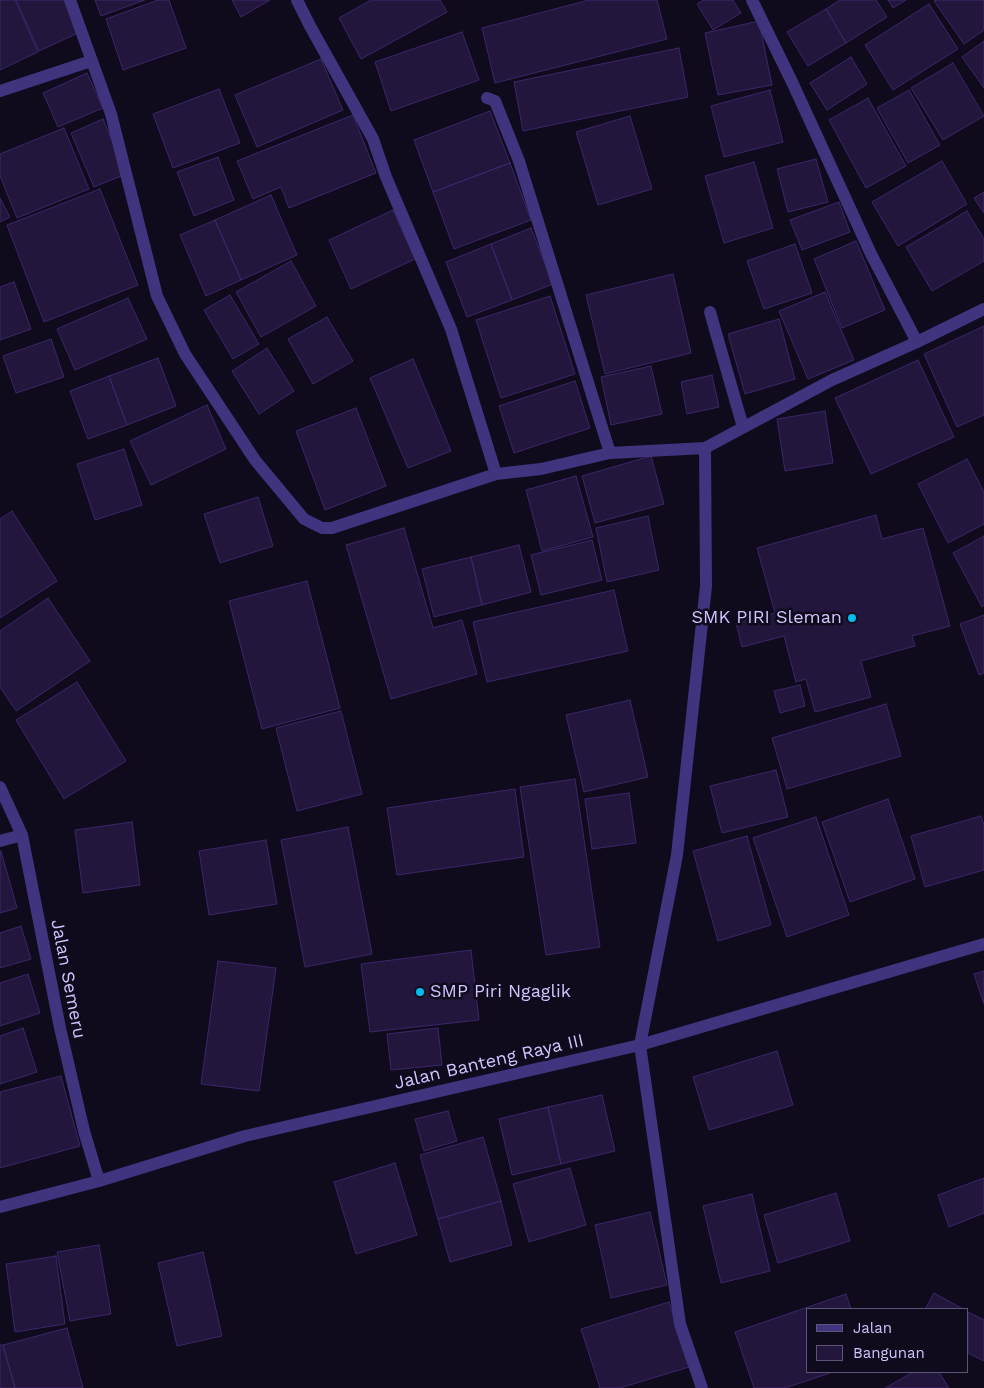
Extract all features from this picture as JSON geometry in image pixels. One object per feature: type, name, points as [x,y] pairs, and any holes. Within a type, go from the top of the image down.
[{"type":"street","points":[[70,0],[111,114],[156,296],[185,354],[255,460],[304,520],[322,528],[332,528],[496,474],[541,469],[610,453],[705,448],[832,380],[917,342],[984,309]]},
{"type":"street","points":[[297,0],[373,139],[386,177],[451,330],[496,474]]},
{"type":"street","points":[[752,0],[871,254],[917,342]]},
{"type":"street","points":[[0,91],[91,60]]},
{"type":"street","points":[[487,98],[495,100],[519,161],[610,453]]},
{"type":"street","points":[[710,312],[743,427]]},
{"type":"street","points":[[702,1388],[680,1324],[640,1045],[678,845],[706,586],[705,448]]},
{"type":"street","name":"Jalan Semeru","points":[[0,787],[22,835],[60,1028],[84,1131],[99,1181]]},
{"type":"street","points":[[0,841],[22,835]]},
{"type":"street","name":"Jalan Banteng Raya III","points":[[0,1207],[99,1181],[246,1136],[640,1045],[984,944]]},
{"type":"building","points":[[0,0],[15,0],[38,52],[0,70]]},
{"type":"building","points":[[16,0],[66,0],[80,32],[39,51]]},
{"type":"building","points":[[95,0],[145,0],[101,16]]},
{"type":"building","points":[[158,0],[169,0],[186,48],[123,70],[106,19]]},
{"type":"building","points":[[232,0],[270,0],[241,17]]},
{"type":"building","points":[[371,0],[440,0],[447,12],[361,59],[339,18]]},
{"type":"building","points":[[589,0],[657,0],[667,39],[495,83],[482,28]]},
{"type":"building","points":[[704,0],[733,0],[741,13],[713,30],[697,4]]},
{"type":"building","points":[[840,0],[876,0],[887,17],[846,43],[826,9]]},
{"type":"building","points":[[888,0],[906,0],[893,8]]},
{"type":"building","points":[[984,0],[984,30],[964,44],[934,1]]},
{"type":"building","points":[[929,4],[958,49],[893,90],[865,45]]},
{"type":"building","points":[[826,9],[846,43],[808,66],[787,32]]},
{"type":"building","points":[[759,21],[772,85],[718,95],[705,33]]},
{"type":"building","points":[[462,32],[479,80],[391,111],[375,62]]},
{"type":"building","points":[[984,41],[984,88],[962,57]]},
{"type":"building","points":[[679,48],[688,97],[523,131],[514,82]]},
{"type":"building","points":[[851,57],[867,84],[827,110],[810,83]]},
{"type":"building","points":[[321,59],[343,110],[257,147],[235,95]]},
{"type":"building","points":[[953,63],[984,116],[943,140],[911,88]]},
{"type":"building","points":[[87,73],[103,108],[58,127],[43,93]]},
{"type":"building","points":[[219,89],[240,143],[173,168],[153,114]]},
{"type":"building","points":[[770,90],[783,142],[724,157],[711,106]]},
{"type":"building","points":[[909,90],[940,145],[908,163],[877,108]]},
{"type":"building","points":[[868,98],[906,166],[866,188],[829,120]]},
{"type":"building","points":[[490,111],[510,163],[433,192],[414,140]]},
{"type":"building","points":[[353,115],[376,173],[289,208],[281,187],[253,199],[237,161]]},
{"type":"building","points":[[630,116],[652,189],[598,205],[576,132]]},
{"type":"building","points":[[103,119],[126,174],[94,187],[71,133]]},
{"type":"building","points":[[64,128],[89,189],[17,218],[0,176],[0,154]]},
{"type":"building","points":[[218,157],[234,200],[194,216],[177,172]]},
{"type":"building","points":[[816,159],[828,202],[788,212],[777,169]]},
{"type":"building","points":[[942,161],[967,204],[898,246],[872,202]]},
{"type":"building","points":[[754,162],[773,228],[724,243],[705,176]]},
{"type":"building","points":[[510,163],[531,220],[454,249],[433,192]]},
{"type":"building","points":[[100,189],[138,285],[44,322],[7,225]]},
{"type":"building","points":[[984,192],[984,213],[974,198]]},
{"type":"building","points":[[271,195],[297,255],[241,280],[215,220]]},
{"type":"building","points":[[0,198],[10,217],[0,222]]},
{"type":"building","points":[[839,202],[850,232],[802,250],[790,220]]},
{"type":"building","points":[[393,210],[415,259],[351,289],[329,240]]},
{"type":"building","points":[[967,211],[984,239],[984,261],[932,291],[906,247]]},
{"type":"building","points":[[215,220],[241,280],[206,296],[180,235]]},
{"type":"building","points":[[531,228],[553,284],[512,300],[491,244]]},
{"type":"building","points":[[856,241],[885,310],[842,328],[814,259]]},
{"type":"building","points":[[491,244],[512,300],[467,317],[446,262]]},
{"type":"building","points":[[795,244],[812,293],[764,309],[747,261]]},
{"type":"building","points":[[291,261],[316,306],[261,337],[236,292]]},
{"type":"building","points":[[673,274],[691,353],[605,374],[586,295]]},
{"type":"building","points":[[14,282],[31,329],[0,340],[0,287]]},
{"type":"building","points":[[825,292],[854,360],[808,379],[779,311]]},
{"type":"building","points":[[230,295],[259,344],[233,359],[204,310]]},
{"type":"building","points":[[550,296],[575,374],[501,398],[476,320]]},
{"type":"building","points":[[128,298],[147,339],[75,370],[57,329]]},
{"type":"building","points":[[327,317],[353,361],[313,384],[288,339]]},
{"type":"building","points":[[779,319],[795,379],[745,394],[728,334]]},
{"type":"building","points":[[984,326],[984,415],[957,427],[924,354]]},
{"type":"building","points":[[51,339],[64,377],[16,393],[3,356]]},
{"type":"building","points":[[267,348],[294,391],[259,414],[232,371]]},
{"type":"building","points":[[158,358],[176,406],[127,425],[109,376]]},
{"type":"building","points":[[413,359],[451,451],[408,468],[370,378]]},
{"type":"building","points":[[918,360],[954,437],[871,474],[835,398]]},
{"type":"building","points":[[651,366],[662,414],[611,425],[601,377]]},
{"type":"building","points":[[712,375],[719,407],[687,414],[681,382]]},
{"type":"building","points":[[109,376],[127,425],[88,439],[70,391]]},
{"type":"building","points":[[575,381],[590,428],[514,453],[499,406]]},
{"type":"building","points":[[207,405],[226,449],[151,485],[130,441]]},
{"type":"building","points":[[356,408],[386,486],[325,510],[296,431]]},
{"type":"building","points":[[825,411],[833,463],[785,471],[777,419]]},
{"type":"building","points":[[124,449],[142,505],[95,520],[77,464]]},
{"type":"building","points":[[651,456],[664,504],[595,523],[582,476]]},
{"type":"building","points":[[967,459],[984,492],[984,524],[948,543],[918,484]]},
{"type":"building","points":[[576,476],[593,537],[542,551],[526,490]]},
{"type":"building","points":[[258,497],[273,546],[220,563],[204,514]]},
{"type":"building","points":[[12,511],[57,581],[0,618],[0,519]]},
{"type":"building","name":"SMK PIRI Sleman","points":[[876,515],[882,539],[923,528],[950,626],[912,636],[915,646],[861,661],[871,697],[815,712],[806,679],[796,682],[784,636],[742,647],[736,623],[775,613],[757,548]]},
{"type":"building","points":[[648,516],[659,570],[607,582],[596,528]]},
{"type":"building","points":[[404,528],[433,628],[462,620],[477,674],[391,699],[346,545]]},
{"type":"building","points":[[984,536],[984,605],[982,607],[953,553]]},
{"type":"building","points":[[592,540],[602,580],[541,595],[531,555]]},
{"type":"building","points":[[519,545],[531,592],[482,605],[471,557]]},
{"type":"building","points":[[471,557],[482,605],[434,617],[422,569]]},
{"type":"building","points":[[307,581],[340,708],[262,729],[229,601]]},
{"type":"building","points":[[614,590],[628,651],[487,682],[473,622]]},
{"type":"building","points":[[48,598],[90,661],[16,711],[0,687],[0,631]]},
{"type":"building","points":[[984,615],[984,673],[979,675],[960,624]]},
{"type":"building","points":[[77,682],[126,761],[64,799],[16,720]]},
{"type":"building","points":[[800,685],[805,706],[780,713],[774,691]]},
{"type":"building","points":[[630,700],[648,777],[584,792],[566,715]]},
{"type":"building","points":[[886,704],[901,756],[787,789],[772,738]]},
{"type":"building","points":[[341,711],[362,794],[297,811],[276,728]]},
{"type":"building","points":[[776,770],[788,817],[722,833],[710,786]]},
{"type":"building","points":[[575,779],[600,947],[546,955],[520,787]]},
{"type":"building","points":[[515,789],[524,857],[397,875],[387,808]]},
{"type":"building","points":[[629,793],[636,843],[592,849],[585,799]]},
{"type":"building","points":[[888,799],[915,879],[850,902],[822,822]]},
{"type":"building","points":[[981,816],[984,825],[984,870],[925,887],[911,836]]},
{"type":"building","points":[[816,817],[849,915],[787,937],[753,838]]},
{"type":"building","points":[[132,822],[140,885],[83,893],[75,830]]},
{"type":"building","points":[[348,827],[372,954],[305,967],[281,840]]},
{"type":"building","points":[[747,836],[771,925],[718,941],[693,851]]},
{"type":"building","points":[[266,840],[277,904],[209,915],[199,851]]},
{"type":"building","points":[[0,852],[17,908],[0,913]]},
{"type":"building","points":[[21,926],[31,959],[0,968],[0,933]]},
{"type":"building","name":"SMP Piri Ngaglik","points":[[471,950],[479,1020],[370,1032],[361,964]]},
{"type":"building","points":[[218,961],[276,968],[259,1091],[201,1084]]},
{"type":"building","points":[[984,971],[984,1004],[974,974]]},
{"type":"building","points":[[28,974],[40,1013],[0,1026],[0,983]]},
{"type":"building","points":[[23,1028],[37,1072],[0,1084],[0,1036]]},
{"type":"building","points":[[438,1028],[442,1065],[391,1070],[387,1034]]},
{"type":"building","points":[[777,1051],[793,1105],[709,1130],[693,1077]]},
{"type":"building","points":[[61,1076],[80,1146],[0,1168],[0,1092]]},
{"type":"building","points":[[602,1095],[615,1151],[561,1164],[548,1107]]},
{"type":"building","points":[[548,1107],[561,1164],[512,1175],[499,1119]]},
{"type":"building","points":[[448,1111],[457,1141],[424,1151],[415,1119]]},
{"type":"building","points":[[483,1137],[501,1201],[438,1219],[420,1155]]},
{"type":"building","points":[[395,1163],[417,1235],[356,1254],[334,1182]]},
{"type":"building","points":[[570,1168],[586,1225],[529,1242],[513,1184]]},
{"type":"building","points":[[984,1178],[984,1213],[949,1227],[938,1195]]},
{"type":"building","points":[[836,1193],[850,1241],[778,1263],[764,1215]]},
{"type":"building","points":[[752,1194],[770,1271],[721,1283],[703,1206]]},
{"type":"building","points":[[501,1201],[512,1245],[450,1262],[438,1219]]},
{"type":"building","points":[[650,1212],[667,1285],[611,1298],[595,1225]]},
{"type":"building","points":[[99,1245],[111,1314],[70,1321],[57,1252]]},
{"type":"building","points":[[203,1252],[222,1336],[177,1346],[158,1263]]},
{"type":"building","points":[[56,1256],[65,1324],[15,1332],[6,1264]]},
{"type":"building","points":[[934,1293],[961,1308],[926,1308]]},
{"type":"building","points":[[846,1294],[851,1308],[806,1308],[806,1373],[830,1373],[785,1388],[754,1388],[735,1332]]},
{"type":"building","points":[[669,1302],[689,1367],[620,1388],[600,1388],[581,1329]]},
{"type":"building","points":[[969,1312],[984,1320],[984,1361],[969,1354]]},
{"type":"building","points":[[67,1328],[83,1388],[15,1388],[3,1345]]},
{"type":"building","points":[[0,1345],[3,1345],[15,1388],[0,1388]]},
{"type":"building","points":[[911,1373],[940,1373],[949,1388],[885,1388]]},
{"type":"place","name":"SMK PIRI Sleman","points":[[852,618]]},
{"type":"place","name":"SMP Piri Ngaglik","points":[[420,992]]}]
